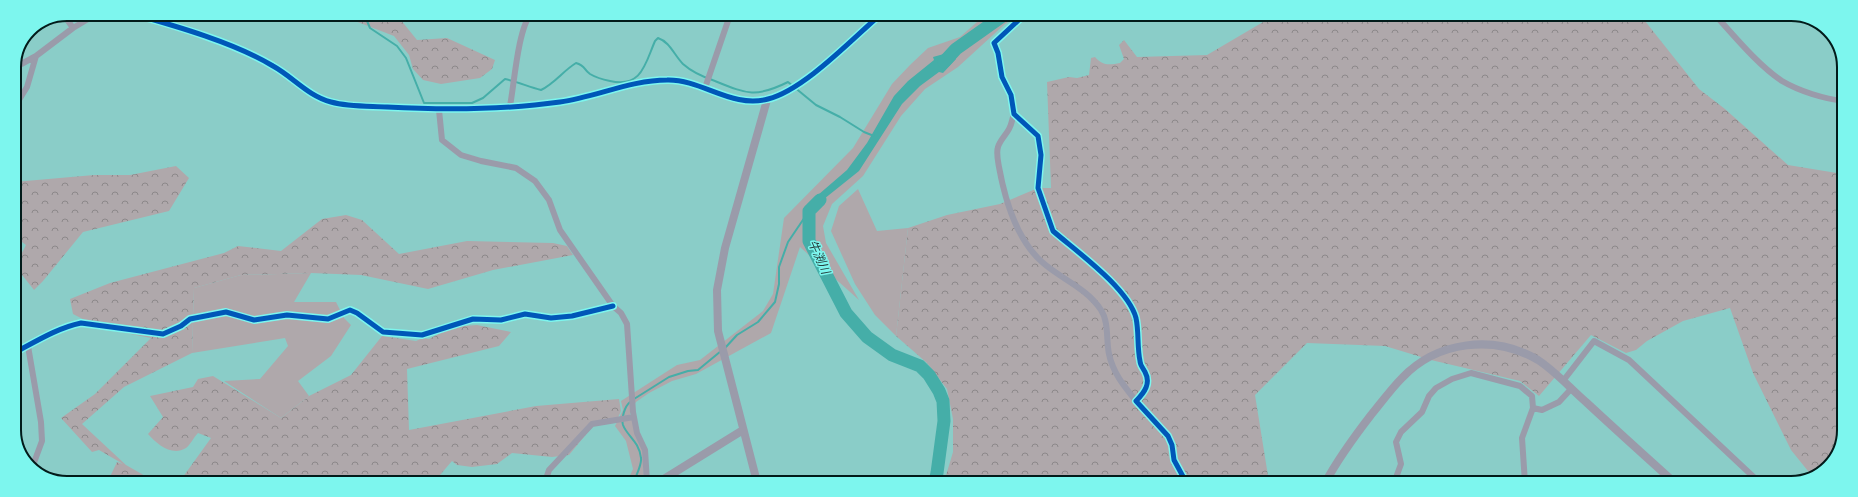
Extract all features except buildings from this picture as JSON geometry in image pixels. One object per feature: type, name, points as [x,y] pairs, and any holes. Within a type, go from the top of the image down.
[{"type":"street","points":[[68,21],[73,28]]},
{"type":"street","points":[[21,64],[36,56],[85,21]]},
{"type":"street","points":[[154,21],[239,49],[273,66],[316,96],[330,102],[346,105],[439,110],[561,102],[665,80],[676,80],[705,88],[732,99],[749,101],[768,100],[780,95],[800,83],[848,45],[874,21]]},
{"type":"street","points":[[510,106],[520,44],[527,21]]},
{"type":"street","points":[[705,88],[728,21]]},
{"type":"street","points":[[1018,21],[994,43],[998,53],[1002,77],[1011,95],[1014,114],[1010,127],[998,147],[997,155],[1003,192],[1009,208],[1027,244],[1042,262],[1091,297],[1102,310],[1109,354],[1113,368],[1121,383],[1168,436],[1172,444],[1174,460],[1183,476]]},
{"type":"street","points":[[1721,21],[1763,65],[1782,80],[1797,89],[1837,99]]},
{"type":"street","points":[[21,97],[27,87],[36,56]]},
{"type":"street","points":[[755,476],[718,332],[717,290],[725,248],[768,100]]},
{"type":"street","points":[[439,110],[442,140],[461,155],[516,168],[535,182],[549,200],[560,230],[613,306],[621,313],[627,324],[634,417],[637,434],[645,450],[647,476]]},
{"type":"street","points":[[1014,114],[1038,136],[1041,155],[1038,188],[1053,231],[1107,277],[1127,301],[1136,317],[1140,363],[1148,378],[1148,385],[1142,395],[1136,400]]},
{"type":"street","points":[[21,350],[73,324],[81,323],[162,334],[181,326],[190,319],[226,312],[254,320],[287,315],[328,319],[350,310],[357,313],[383,332],[422,335],[473,319],[501,320],[525,314],[552,318],[572,316],[613,306]]},
{"type":"street","points":[[1563,381],[1594,341],[1629,360],[1753,476]]},
{"type":"street","points":[[1329,476],[1339,459],[1381,402],[1402,377],[1427,357],[1466,345],[1482,344],[1498,345],[1519,352],[1548,367],[1667,476]]},
{"type":"street","points":[[28,346],[42,441],[34,463]]},
{"type":"street","points":[[1397,476],[1401,464],[1396,442],[1402,432],[1422,412],[1428,396],[1432,392],[1452,379],[1471,372],[1520,386],[1532,396],[1533,408],[1522,438],[1525,476]]},
{"type":"street","points":[[1533,408],[1542,410],[1559,402],[1571,389]]},
{"type":"street","points":[[547,476],[549,470],[592,424],[634,417]]},
{"type":"street","points":[[669,476],[743,430]]},
{"type":"green space","points":[[355,21],[402,21],[417,40],[447,38],[495,60],[492,69],[480,78],[441,84],[423,80],[413,69],[409,55],[394,36]]},
{"type":"green space","points":[[978,21],[1009,21],[958,67],[925,89],[901,116],[863,176],[832,204],[823,226],[826,243],[859,300],[800,247],[771,333],[696,374],[672,381],[649,393],[636,402],[630,410],[630,415],[643,452],[644,476],[630,476],[633,469],[626,441],[615,426],[623,410],[621,401],[677,365],[700,360],[763,311],[773,294],[784,218],[853,148],[892,84],[910,65],[928,48],[960,37]]},
{"type":"green space","points":[[1265,21],[1645,21],[1699,89],[1725,109],[1788,165],[1837,173],[1837,436],[1834,448],[1826,461],[1809,472],[1791,450],[1753,373],[1730,308],[1683,321],[1647,341],[1636,350],[1626,353],[1591,335],[1539,396],[1520,381],[1431,360],[1385,346],[1307,343],[1255,395],[1268,476],[946,476],[953,452],[953,419],[947,389],[927,363],[896,336],[908,228],[947,215],[1000,204],[1038,188],[1051,188],[1047,82],[1069,77],[1077,78],[1089,75],[1091,58],[1095,57],[1106,64],[1120,63],[1124,59],[1119,45],[1124,40],[1137,57],[1207,55]]},
{"type":"green space","points":[[176,166],[189,178],[169,211],[83,232],[34,290],[21,274],[21,255],[26,245],[21,241],[21,181],[94,175],[130,175]]},
{"type":"green space","points":[[858,189],[877,231],[908,228],[896,336],[875,315],[855,284],[831,231],[839,206]]},
{"type":"green space","points":[[346,215],[362,220],[399,254],[467,241],[553,243],[567,246],[573,255],[493,270],[428,289],[361,275],[311,273],[241,275],[194,288],[192,353],[124,387],[82,424],[126,465],[145,476],[110,476],[117,462],[123,464],[99,450],[92,452],[61,418],[95,394],[151,338],[100,328],[73,314],[70,299],[110,283],[224,253],[238,246],[281,251],[322,219]]},
{"type":"green space","points":[[311,273],[294,302],[336,302],[344,318],[351,325],[331,356],[298,381],[309,396],[281,418],[224,381],[260,379],[288,346],[285,338],[192,353],[194,288],[241,275]]},
{"type":"green space","points":[[477,325],[511,332],[499,346],[407,369],[409,430],[536,406],[619,399],[621,411],[616,422],[593,426],[569,455],[552,457],[512,453],[497,464],[472,467],[457,465],[452,461],[439,476],[184,476],[211,438],[198,433],[186,448],[175,451],[160,445],[148,434],[163,417],[150,396],[193,387],[198,379],[213,376],[281,418],[309,396],[351,375],[382,336],[416,341],[423,338],[429,339],[452,327]]},
{"type":"water","points":[[956,49],[954,56],[956,59],[943,73],[939,72],[920,86],[902,104],[859,171],[809,211],[818,195],[847,170],[867,143],[894,96],[908,81],[934,60],[933,57]]},
{"type":"waterway","points":[[367,21],[370,28],[397,46],[406,58],[424,103],[472,103],[483,98],[505,79],[541,90],[551,84],[576,63],[583,66],[590,74],[600,78],[610,81],[629,81],[641,72],[655,41],[658,38],[666,42],[683,64],[702,76],[735,89],[752,92],[768,90],[788,82],[816,105],[874,136]]},
{"type":"waterway","name":"牛渕川","points":[[944,62],[956,49],[996,21]]},
{"type":"waterway","name":"牛渕川","points":[[820,200],[809,211],[809,241],[846,313],[867,337],[892,355],[920,366],[929,375],[939,391],[943,401],[944,421],[936,476]]},
{"type":"waterway","points":[[725,348],[737,335],[758,322],[775,302],[779,284],[779,267],[788,242],[809,211]]},
{"type":"waterway","points":[[634,399],[669,377],[688,371],[698,370],[721,351]]},
{"type":"waterway","points":[[630,402],[624,412],[623,425],[640,452],[641,461],[636,476]]},
{"type":"cycle path","points":[[156,21],[241,50],[280,70],[308,91],[331,102],[359,106],[452,109],[539,105],[573,100],[640,83],[667,80],[692,84],[742,100],[755,101],[768,99],[782,94],[812,75],[873,21]]},
{"type":"cycle path","points":[[1018,21],[994,43],[998,53],[1002,77],[1011,95],[1014,114],[1038,136],[1041,155],[1038,188],[1053,231],[1100,271],[1123,295],[1131,306],[1137,323],[1140,362],[1147,376],[1146,387],[1136,401],[1168,436],[1172,445],[1174,460],[1183,476]]},
{"type":"cycle path","points":[[21,349],[55,332],[81,323],[163,334],[181,326],[190,319],[226,312],[254,320],[287,315],[328,319],[350,310],[357,313],[383,332],[422,335],[473,319],[501,320],[525,314],[551,318],[572,316],[613,306]]}]
